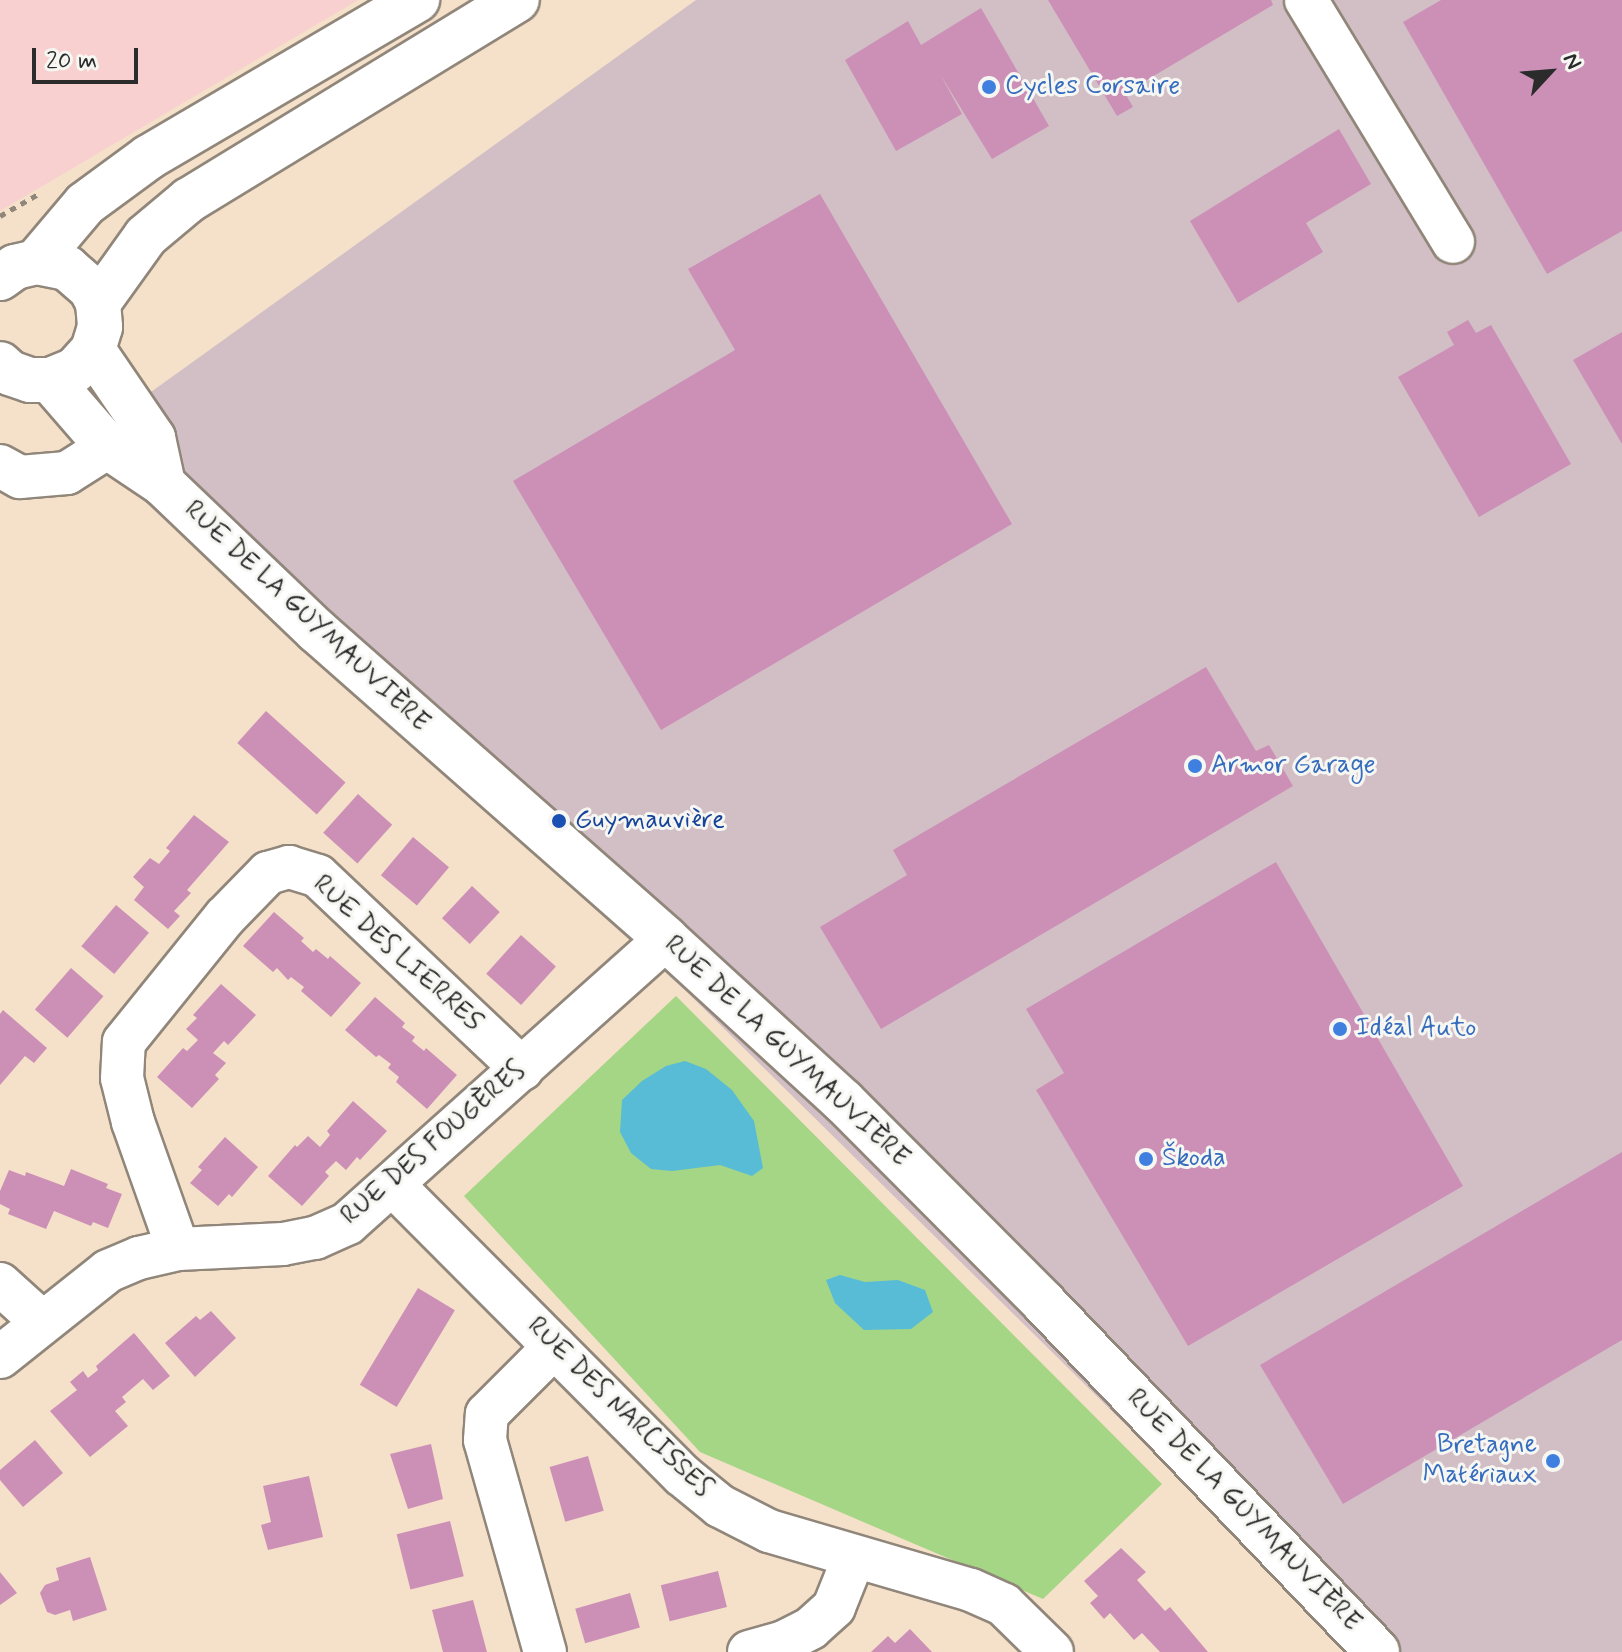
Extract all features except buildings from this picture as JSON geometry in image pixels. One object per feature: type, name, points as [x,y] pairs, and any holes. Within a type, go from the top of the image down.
[{"type":"street","points":[[98,303],[146,236],[189,200],[517,0]]},
{"type":"street","points":[[1306,0],[1453,242]]},
{"type":"street","points":[[18,270],[85,204],[149,157],[404,5]]},
{"type":"street","points":[[0,364],[10,373],[30,380],[50,380],[75,370],[93,350],[100,327],[98,303],[91,289],[67,268],[18,270]]},
{"type":"street","points":[[93,350],[153,438],[163,484]]},
{"type":"street","name":"RUE DE LA GUYMAUVIÈRE","points":[[50,380],[108,447],[163,484],[339,651],[666,939],[855,1113],[1044,1303],[1377,1652]]},
{"type":"street","points":[[0,466],[20,477],[67,473],[108,447]]},
{"type":"street","name":"RUE DES LIERRES","points":[[178,1249],[133,1122],[122,1078],[124,1042],[225,917],[268,873],[289,867],[318,876],[522,1069]]},
{"type":"street","name":"RUE DES FOUGÈRES","points":[[0,1357],[108,1271],[178,1249],[283,1244],[315,1238],[348,1223],[666,939]]},
{"type":"street","name":"RUE DES NARCISSES","points":[[393,1185],[682,1475],[720,1506],[769,1531],[971,1590],[1004,1605],[1052,1652]]},
{"type":"street","points":[[0,1284],[42,1322]]},
{"type":"street","points":[[545,1652],[485,1440],[487,1414],[554,1347]]},
{"type":"street","points":[[749,1652],[784,1642],[811,1628],[834,1607],[854,1557]]},
{"type":"shaded area","points":[[0,0],[358,0],[0,211]]},
{"type":"shaded area","points":[[696,0],[1622,0],[1622,1652],[1345,1652],[1127,1426],[688,993],[80,443]]},
{"type":"green space","points":[[676,996],[1162,1484],[1043,1599],[700,1452],[464,1196]]},
{"type":"water","points":[[685,1061],[706,1069],[732,1090],[754,1121],[763,1168],[752,1176],[720,1165],[672,1171],[651,1169],[631,1153],[620,1132],[622,1100],[642,1081],[666,1066]]},
{"type":"water","points":[[840,1275],[865,1282],[898,1280],[925,1290],[933,1312],[911,1329],[864,1330],[835,1303],[826,1280]]},
{"type":"place","name":"Cycles Corsaire","points":[[989,87]]},
{"type":"place","name":"Armor Garage","points":[[1195,766]]},
{"type":"place","name":"Guymauvière","points":[[559,821]]},
{"type":"place","name":"Idéal Auto","points":[[1340,1029]]},
{"type":"place","name":"Škoda","points":[[1146,1159]]},
{"type":"place","name":"Bretagne Matériaux","points":[[1553,1461]]}]
